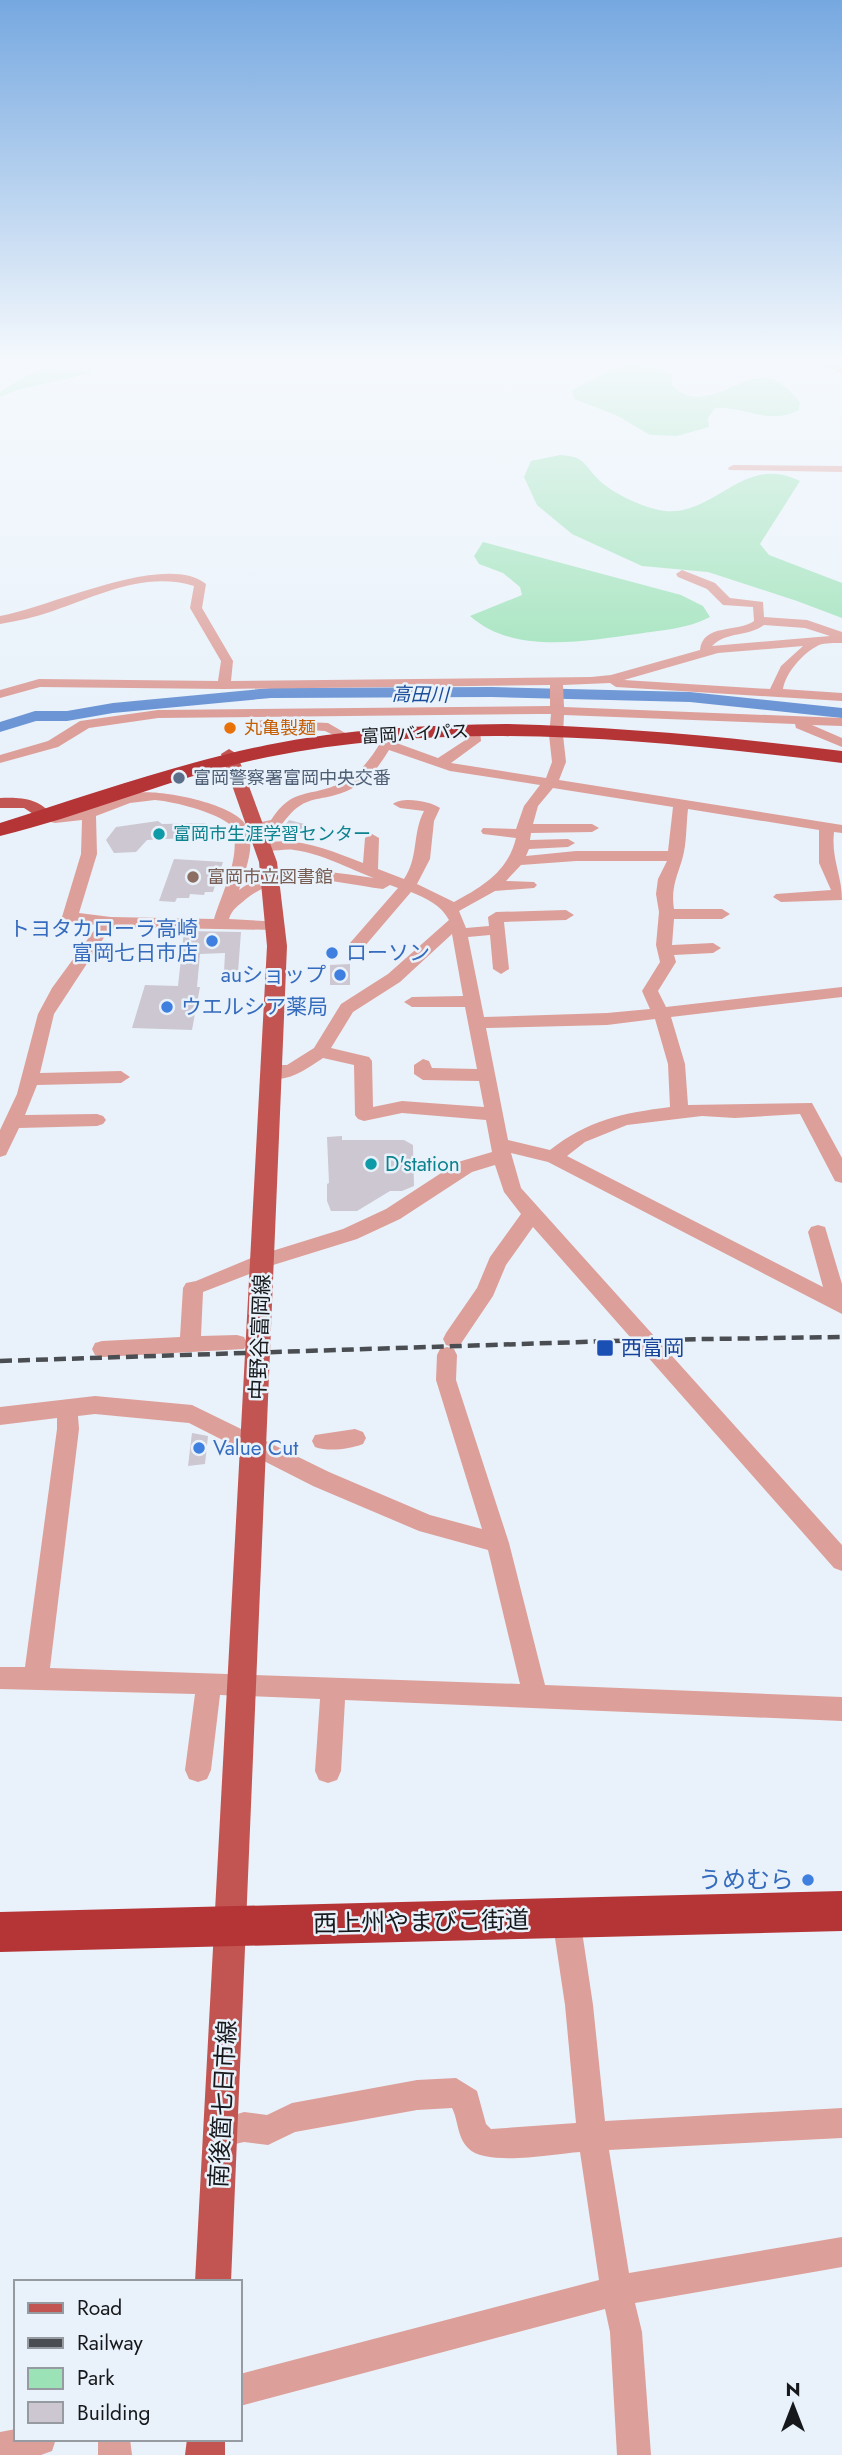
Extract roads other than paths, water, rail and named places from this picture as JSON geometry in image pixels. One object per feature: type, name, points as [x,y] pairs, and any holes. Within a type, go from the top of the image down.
[{"type":"highway","name":"富岡バイパス","points":[[0,809],[42,813],[159,787],[230,756],[302,744],[557,722],[842,757]]},
{"type":"highway","name":"富岡バイパス","points":[[0,830],[158,772],[341,734],[454,724],[557,722],[842,751]]},
{"type":"highway","name":"西上州やまびこ街道","points":[[0,1932],[842,1910]]},
{"type":"main road","name":"中野谷富岡線","points":[[230,756],[260,837],[271,878],[276,925],[232,1927]]},
{"type":"main road","name":"南後箇七日市線","points":[[214,2280],[232,1927]]},
{"type":"street","points":[[682,574],[711,586],[727,602],[755,603],[759,606],[758,618],[761,621]]},
{"type":"street","points":[[0,620],[27,617],[131,579],[191,581],[200,584],[196,608],[227,661],[231,685]]},
{"type":"street","points":[[706,652],[706,645],[714,636],[752,628],[761,621],[796,622],[820,636]]},
{"type":"street","points":[[776,692],[782,673],[820,636],[842,623]]},
{"type":"street","points":[[601,681],[732,646],[820,636],[842,637]]},
{"type":"street","points":[[0,694],[39,683],[231,685],[601,681],[842,697]]},
{"type":"street","points":[[271,1071],[291,1071],[320,1052],[347,1008],[394,978],[516,861],[524,820],[532,804],[556,773],[560,762],[556,682]]},
{"type":"street","points":[[0,760],[53,744],[85,724],[127,716],[182,713],[557,722],[779,719],[842,722]]},
{"type":"street","points":[[127,716],[328,727],[341,734]]},
{"type":"street","points":[[779,719],[803,725],[842,743]]},
{"type":"street","points":[[803,725],[803,746]]},
{"type":"street","points":[[439,764],[474,741],[473,730]]},
{"type":"street","points":[[260,837],[276,823],[290,801],[356,781],[375,761],[381,739],[439,764],[834,828],[823,858],[829,878],[842,894]]},
{"type":"street","points":[[42,813],[63,820],[159,787],[220,814],[239,826],[244,844],[222,917]]},
{"type":"street","points":[[358,943],[407,886],[421,863],[423,839],[433,808],[400,804]]},
{"type":"street","points":[[679,1113],[681,1076],[669,1028],[650,991],[668,962],[665,887],[675,856],[681,804]]},
{"type":"street","points":[[89,812],[89,854],[70,917],[111,922],[222,917],[276,925]]},
{"type":"street","points":[[523,836],[592,828]]},
{"type":"street","points":[[488,831],[568,843]]},
{"type":"street","points":[[260,837],[306,847],[440,898],[456,921],[501,1150],[513,1192],[842,1561]]},
{"type":"street","points":[[370,872],[372,838]]},
{"type":"street","points":[[516,861],[576,856],[675,856]]},
{"type":"street","points":[[222,917],[271,878],[297,876],[407,886]]},
{"type":"street","points":[[490,886],[529,885]]},
{"type":"street","points":[[781,897],[842,894]]},
{"type":"street","points":[[667,914],[722,914]]},
{"type":"street","points":[[501,969],[496,917],[566,915]]},
{"type":"street","points":[[456,921],[497,930]]},
{"type":"street","points":[[0,1150],[30,1079],[46,1014],[99,933],[111,922]]},
{"type":"street","points":[[666,950],[713,948]]},
{"type":"street","points":[[478,1023],[607,1019],[842,992]]},
{"type":"street","points":[[412,1002],[473,1001]]},
{"type":"street","points":[[320,1052],[363,1061],[364,1115],[402,1107],[494,1114]]},
{"type":"street","points":[[423,1065],[423,1074],[487,1075]]},
{"type":"street","points":[[30,1079],[121,1077]]},
{"type":"street","points":[[553,1157],[579,1137],[625,1119],[702,1110],[735,1112],[806,1107],[842,1176]]},
{"type":"street","points":[[13,1122],[97,1120]]},
{"type":"street","points":[[190,1345],[198,1286],[263,1261],[349,1234],[393,1214],[465,1167],[501,1150],[553,1157],[840,1303]]},
{"type":"street","points":[[531,1214],[497,1262],[486,1291],[450,1347],[446,1380],[498,1543],[536,1698]]},
{"type":"street","points":[[818,1232],[840,1303]]},
{"type":"street","points":[[102,1349],[237,1343]]},
{"type":"street","points":[[0,1416],[67,1408],[121,1406],[192,1414],[321,1479],[427,1524],[498,1543]]},
{"type":"street","points":[[36,1679],[68,1429],[67,1408]]},
{"type":"street","points":[[323,1441],[355,1438]]},
{"type":"street","points":[[0,1678],[243,1684],[842,1709]]},
{"type":"street","points":[[198,1770],[209,1683]]},
{"type":"street","points":[[328,1771],[333,1688]]},
{"type":"street","points":[[566,1918],[579,2005],[592,2136],[614,2279],[626,2332],[634,2455]]},
{"type":"street","points":[[222,2132],[244,2127],[268,2130],[292,2118],[327,2110],[417,2095],[456,2093],[467,2101],[474,2134],[481,2142],[490,2144],[842,2123]]},
{"type":"street","points":[[242,2389],[618,2291],[842,2252]]},
{"type":"street","points":[[0,2449],[32,2441]]},
{"type":"waterway","name":"高田川","points":[[0,727],[35,716],[67,716],[113,708],[271,693],[492,692],[690,697],[842,713]]},
{"type":"railway","points":[[0,1361],[643,1340],[842,1337]]},
{"type":"place","name":"丸亀製麺","points":[[230,728]]},
{"type":"place","name":"富岡警察署富岡中央交番","points":[[179,778]]},
{"type":"place","name":"富岡市生涯学習センター","points":[[159,834]]},
{"type":"place","name":"富岡市立図書館","points":[[193,877]]},
{"type":"place","name":"トヨタカローラ高崎 富岡七日市店","points":[[212,941]]},
{"type":"place","name":"ローソン","points":[[332,953]]},
{"type":"place","name":"auショップ","points":[[340,975]]},
{"type":"place","name":"ウエルシア薬局","points":[[167,1007]]},
{"type":"place","name":"D'station","points":[[371,1164]]},
{"type":"place","name":"西富岡","points":[[605,1348]]},
{"type":"place","name":"Value Cut","points":[[199,1448]]},
{"type":"place","name":"うめむら","points":[[808,1880]]}]
